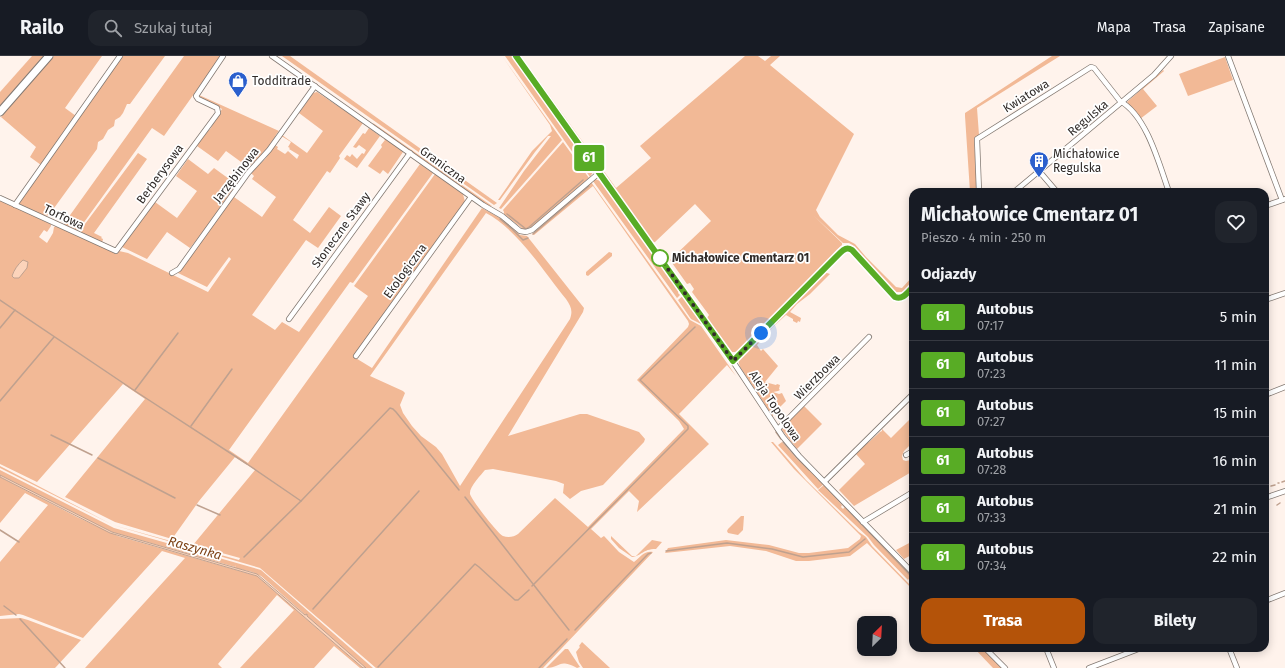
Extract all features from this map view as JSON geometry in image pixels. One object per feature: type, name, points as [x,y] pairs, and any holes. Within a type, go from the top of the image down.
[{"type":"street","points":[[0,112],[49,56]]},
{"type":"street","points":[[15,206],[38,171],[120,56]]},
{"type":"street","name":"Berberysowa","points":[[119,249],[218,111],[217,108],[196,98],[196,94],[223,56]]},
{"type":"street","name":"Graniczna","points":[[272,56],[471,197],[502,216],[520,231],[528,232],[532,230],[599,173]]},
{"type":"street","name":"Aleja Topolowa","points":[[516,56],[733,361],[794,451],[825,481],[909,569]]},
{"type":"street","name":"Regulska","points":[[1019,188],[1156,74],[1171,56]]},
{"type":"street","points":[[1228,56],[1283,199],[1269,204]]},
{"type":"street","name":"Kwiatowa","points":[[979,188],[976,139],[1091,67],[1094,68],[1122,102]]},
{"type":"street","name":"Jarzębinowa","points":[[172,273],[179,269],[248,173],[268,150],[315,86]]},
{"type":"street","points":[[1122,102],[1125,103],[1144,126],[1167,188]]},
{"type":"street","name":"Słoneczne Stawy","points":[[288,318],[410,153]]},
{"type":"street","points":[[1039,171],[1054,188]]},
{"type":"street","name":"Ekologiczna","points":[[356,356],[471,197]]},
{"type":"street","name":"Torfowa","points":[[0,198],[116,251],[119,249]]},
{"type":"street","points":[[733,361],[840,253],[846,249],[849,248],[852,250],[895,297],[903,297],[909,291]]},
{"type":"street","points":[[1269,299],[1285,293]]},
{"type":"street","name":"Wierzbowa","points":[[778,429],[870,337]]},
{"type":"street","points":[[1269,393],[1285,387]]},
{"type":"street","points":[[825,481],[909,398]]},
{"type":"street","points":[[1269,497],[1285,491]]},
{"type":"street","points":[[863,522],[909,494]]},
{"type":"street","points":[[1269,599],[1285,593]]},
{"type":"street","points":[[989,652],[1005,668]]},
{"type":"street","points":[[1048,652],[1054,668]]},
{"type":"street","points":[[1089,668],[1131,652]]},
{"type":"street","points":[[1231,652],[1237,668]]},
{"type":"shaded area","points":[[32,56],[45,56],[0,108],[0,92]]},
{"type":"shaded area","points":[[54,56],[102,56],[65,108],[76,116],[41,165],[30,157],[36,147],[1,117]]},
{"type":"shaded area","points":[[122,56],[165,56],[130,104],[127,104],[120,117],[115,120],[114,126],[108,130],[103,139],[98,142],[97,149],[49,215],[44,216],[20,205],[19,203],[24,194]]},
{"type":"shaded area","points":[[184,56],[221,56],[164,136],[152,128],[77,232],[63,225]]},
{"type":"shaded area","points":[[282,56],[290,56],[497,203],[494,205]]},
{"type":"shaded area","points":[[502,56],[562,140],[501,209],[499,208],[524,171],[551,136],[548,136],[500,200],[498,200],[532,151],[552,131],[550,125]]},
{"type":"shaded area","points":[[505,56],[514,56],[593,167],[593,172],[590,177]]},
{"type":"shaded area","points":[[518,56],[521,56],[616,188],[651,158],[640,146],[745,56],[758,56],[765,61],[771,56],[780,56],[770,65],[854,134],[816,210],[820,217],[838,235],[855,244],[896,287],[902,288],[909,280],[909,286],[902,292],[896,292],[882,279],[854,246],[849,243],[843,243],[813,215],[842,243],[842,245],[738,351],[732,352],[707,318],[709,315],[692,292],[694,289],[690,283],[687,284],[670,260],[711,221],[695,204],[655,242],[652,243]]},
{"type":"shaded area","points":[[1052,56],[1060,56],[977,108],[979,135],[974,138],[977,188],[970,188],[965,113]]},
{"type":"shaded area","points":[[1225,57],[1233,80],[1188,96],[1179,74]]},
{"type":"shaded area","points":[[1163,70],[1164,71],[1143,89],[1157,106],[1140,119],[1127,102]]},
{"type":"shaded area","points":[[317,92],[363,123],[339,156],[340,158],[330,173],[327,171],[293,220],[310,233],[329,207],[341,216],[318,248],[306,240],[252,315],[275,330],[282,322],[299,332],[420,164],[433,173],[353,283],[350,282],[229,450],[248,463],[368,296],[354,286],[435,174],[463,194],[465,202],[354,357],[372,368],[482,208],[502,219],[520,235],[527,236],[584,308],[508,436],[580,414],[587,414],[639,432],[645,439],[644,442],[603,485],[581,491],[570,499],[563,493],[564,484],[556,481],[493,469],[485,470],[473,485],[470,494],[490,523],[500,534],[505,537],[511,537],[518,534],[555,498],[588,527],[684,429],[679,421],[637,380],[688,327],[688,321],[593,186],[534,235],[532,234],[591,182],[690,320],[701,326],[736,376],[727,365],[679,414],[709,444],[637,512],[639,501],[629,491],[591,529],[601,538],[604,536],[619,552],[634,562],[645,553],[653,552],[543,668],[376,668],[260,568],[113,525],[239,560],[240,558],[193,545],[255,470],[235,457],[199,501],[172,539],[115,522],[65,497],[145,399],[123,384],[37,482],[0,464],[0,200],[51,224],[47,232],[44,230],[39,237],[47,243],[53,233],[54,227],[56,226],[117,254],[119,251],[128,253],[208,292],[231,259],[229,257],[207,287],[178,273],[232,198],[234,197],[262,217],[276,197],[252,179],[254,176],[251,173],[266,158],[275,145],[278,147],[277,149],[285,154],[288,151],[297,159],[299,155],[288,147],[291,142],[281,137],[282,135],[307,153],[323,131],[299,113],[313,93]],"holes":[[[486,213],[497,220],[519,240],[539,264],[568,302],[571,313],[570,319],[460,486],[442,454],[436,447],[421,436],[403,413],[400,405],[405,393],[370,376]]]},
{"type":"shaded area","points":[[199,95],[279,131],[270,146],[248,167],[226,151],[218,161],[197,146],[203,136],[211,128],[222,109],[198,96]]},
{"type":"shaded area","points":[[373,123],[492,206],[485,205]]},
{"type":"shaded area","points":[[369,128],[380,136],[357,168],[344,159],[347,155],[350,157],[352,154],[357,159],[362,153],[364,154],[366,150],[359,145],[356,148],[353,147],[363,133],[365,134]]},
{"type":"shaded area","points":[[384,139],[403,152],[388,174],[383,170],[380,174],[368,166],[382,147],[381,145],[385,140]]},
{"type":"shaded area","points":[[563,142],[589,178],[533,226],[527,230],[523,229],[504,214],[503,210]]},
{"type":"shaded area","points":[[138,153],[147,159],[94,233],[102,237],[102,243],[81,233],[82,228]]},
{"type":"shaded area","points":[[188,159],[208,174],[214,168],[236,184],[203,232],[190,248],[167,232],[147,259],[122,247],[155,202],[177,218],[197,191],[176,176]]},
{"type":"shaded area","points":[[595,179],[603,182],[672,277],[671,279],[680,295],[677,298],[593,181]]},
{"type":"shaded area","points":[[609,252],[612,253],[612,256],[588,276],[586,275],[586,272]]},
{"type":"shaded area","points":[[23,260],[28,262],[27,268],[19,278],[14,278],[12,276],[14,272]]},
{"type":"shaded area","points":[[823,273],[830,274],[790,312],[801,318],[800,322],[798,321],[797,323],[793,321],[793,319],[786,315],[757,345],[761,351],[763,349],[778,366],[765,382],[780,385],[780,390],[773,392],[779,394],[782,393],[786,401],[773,414],[773,417],[740,367],[738,360]]},
{"type":"shaded area","points":[[684,295],[722,348],[720,350],[703,325],[691,319],[678,300]]},
{"type":"shaded area","points":[[804,406],[822,424],[797,449],[782,430],[783,427]]},
{"type":"shaded area","points":[[909,420],[909,446],[904,451],[902,456],[903,460],[909,460],[909,473],[854,506],[839,490],[865,464],[856,454],[862,446],[882,431],[882,429],[891,438]]},
{"type":"shaded area","points":[[784,440],[798,458],[813,473],[798,459],[783,441]]},
{"type":"shaded area","points":[[771,442],[773,442],[806,480],[866,537],[872,546],[909,584],[909,586],[867,543],[850,556],[809,561],[796,561],[766,551],[730,546],[665,553],[668,548],[726,540],[769,545],[799,553],[809,553],[848,548],[860,539],[861,536],[794,469]]},
{"type":"shaded area","points":[[782,442],[797,459],[824,484],[818,489],[778,445]]},
{"type":"shaded area","points":[[0,466],[113,525],[0,468]]},
{"type":"shaded area","points":[[0,470],[114,528],[261,570],[373,668],[366,668],[261,576],[235,568],[236,565],[235,567],[112,532],[0,475]]},
{"type":"shaded area","points":[[0,475],[112,532],[257,574],[305,615],[307,614],[307,616],[366,668],[363,668],[257,576],[110,533],[0,477]]},
{"type":"shaded area","points":[[0,477],[77,517],[118,536],[257,576],[363,668],[360,668],[334,646],[314,668],[240,668],[294,610],[277,595],[218,664],[222,668],[85,668],[185,558],[162,551],[83,638],[23,615],[0,616],[0,562],[48,505],[25,493],[0,523]]},
{"type":"shaded area","points":[[824,485],[842,505],[841,507],[843,509],[845,507],[909,574],[908,580],[868,537],[818,490]]},
{"type":"shaded area","points":[[741,516],[744,516],[743,530],[738,535],[728,533],[728,529]]},
{"type":"shaded area","points":[[611,536],[632,556],[635,556],[632,557],[619,548],[611,539]]},
{"type":"shaded area","points":[[652,540],[662,542],[656,549],[648,550],[636,556]]},
{"type":"shaded area","points":[[909,543],[909,556],[904,559],[896,550]]},
{"type":"shaded area","points":[[21,618],[81,640],[55,668],[0,668],[0,619]]},
{"type":"shaded area","points":[[582,642],[610,668],[583,668],[579,662],[576,652]]},
{"type":"shaded area","points":[[565,649],[568,649],[580,667],[577,668],[571,665],[563,664],[546,668]]},
{"type":"shaded area","points":[[978,652],[987,652],[1002,668],[993,668]]},
{"type":"waterway","points":[[0,106],[44,56]]},
{"type":"waterway","points":[[507,214],[526,229],[583,180]]},
{"type":"waterway","points":[[533,234],[589,186]]},
{"type":"waterway","points":[[500,219],[523,240],[528,238]]},
{"type":"waterway","points":[[0,300],[301,501]]},
{"type":"waterway","points":[[0,328],[15,310]]},
{"type":"waterway","points":[[532,586],[688,429],[688,426],[640,380],[695,327]]},
{"type":"waterway","points":[[135,390],[178,333]]},
{"type":"waterway","points":[[0,401],[54,337]]},
{"type":"waterway","points":[[191,426],[232,369]]},
{"type":"waterway","points":[[244,557],[301,501],[390,408],[396,412],[459,490]]},
{"type":"waterway","points":[[776,432],[781,439]]},
{"type":"waterway","points":[[51,435],[92,455]]},
{"type":"waterway","points":[[783,442],[809,470]]},
{"type":"waterway","points":[[98,458],[175,498]]},
{"type":"waterway","points":[[819,480],[823,484]]},
{"type":"waterway","points":[[824,485],[909,574]]},
{"type":"waterway","points":[[1271,486],[1275,485]]},
{"type":"waterway","points":[[313,609],[419,491]]},
{"type":"waterway","points":[[465,497],[569,630]]},
{"type":"waterway","points":[[197,505],[220,515]]},
{"type":"waterway","points":[[0,530],[19,542]]},
{"type":"waterway","points":[[666,551],[727,543],[772,549],[803,557],[849,552],[865,539]]},
{"type":"waterway","points":[[575,630],[648,554],[651,553]]},
{"type":"waterway","points":[[378,667],[475,564],[515,600],[518,600],[529,590]]},
{"type":"waterway","points":[[4,606],[16,615]]},
{"type":"waterway","points":[[20,619],[65,668]]},
{"type":"waterway","points":[[539,668],[567,639]]},
{"type":"bus line","name":"61","points":[[516,56],[733,361],[844,249],[849,248],[852,250],[895,297],[902,298],[909,291]]},
{"type":"place","name":"Todditrade","points":[[238,98]]},
{"type":"place","name":"Michałowice Regulska","points":[[1039,178]]},
{"type":"place","name":"Michałowice Cmentarz 01","points":[[660,258]]},
{"type":"route","points":[[660,258],[733,361],[761,333]]},
{"type":"water label","name":"Raszynka","points":[[195,548]]}]
